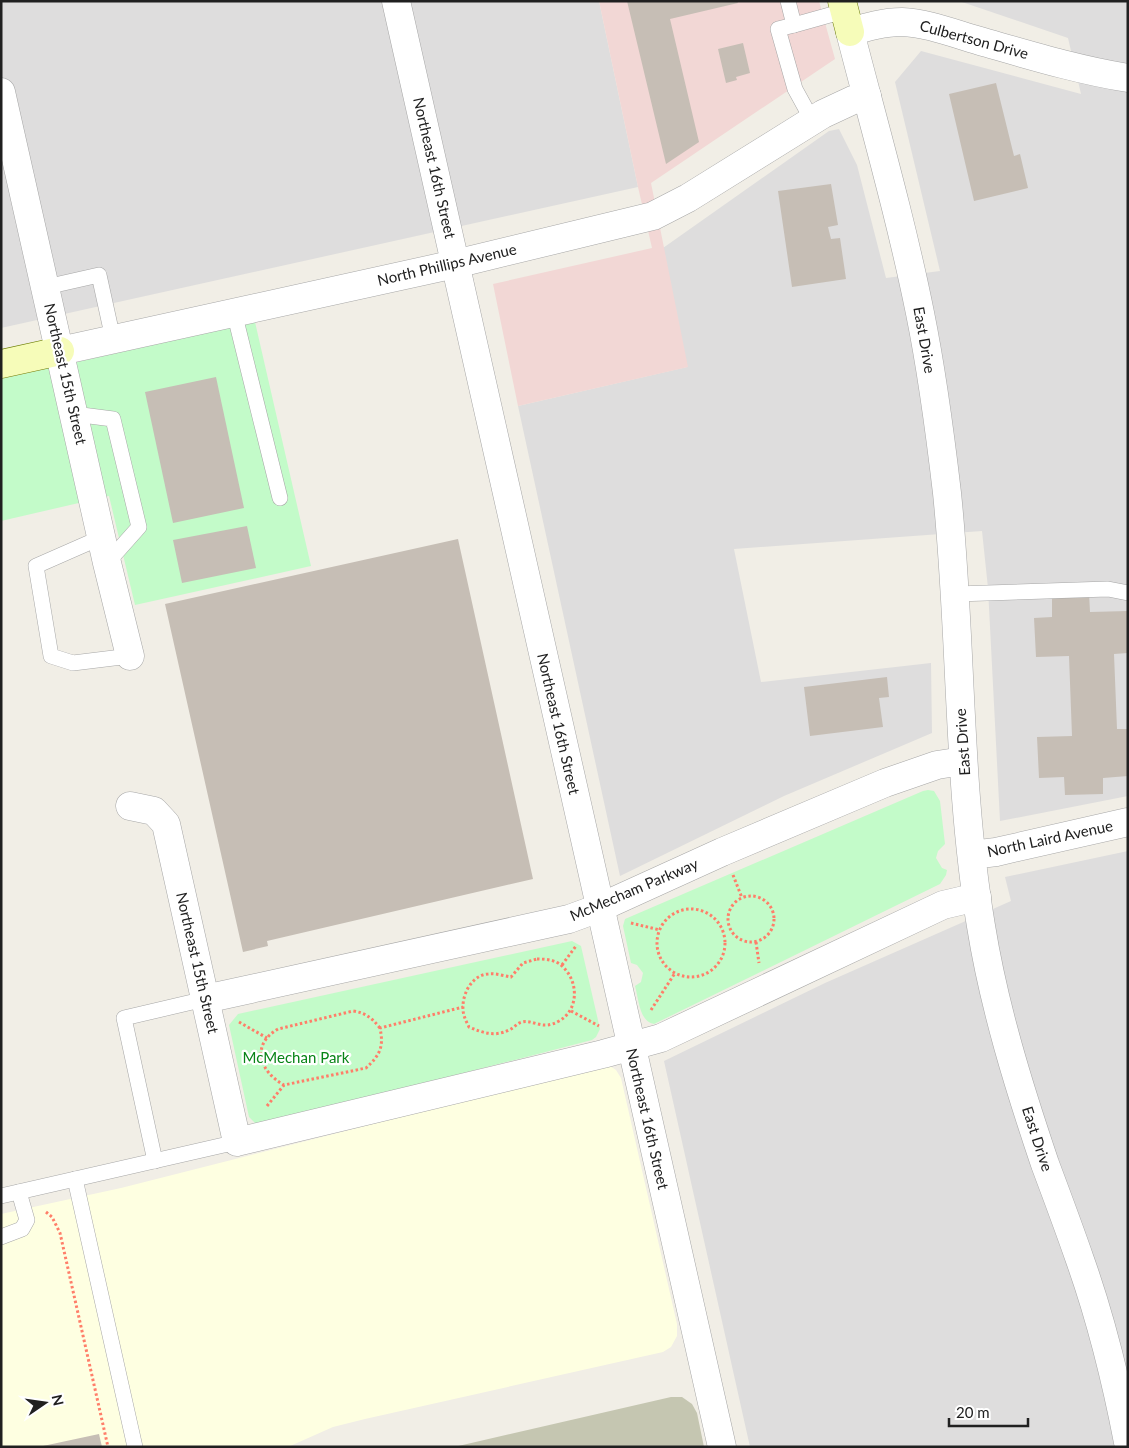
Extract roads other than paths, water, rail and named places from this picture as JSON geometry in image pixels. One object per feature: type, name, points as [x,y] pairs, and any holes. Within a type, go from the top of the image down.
[{"type":"street","name":"Northeast 16th Street","points":[[396,1],[630,1046],[722,1447]]},
{"type":"street","name":"Culbertson Drive","points":[[845,15],[875,24],[892,22],[926,25],[1035,57],[1128,78]]},
{"type":"street","name":"East Drive","points":[[845,15],[902,233],[920,314],[939,432],[956,594],[963,761],[977,897],[986,954],[1011,1055],[1044,1159],[1081,1262],[1102,1331],[1128,1442]]},
{"type":"street","name":"Northeast 15th Street","points":[[1,92],[107,563],[130,656]]},
{"type":"street","name":"North Phillips Avenue","points":[[1,364],[456,264],[653,216],[710,185],[782,141],[812,120],[834,108],[867,96]]},
{"type":"street","name":"McMecham Parkway","points":[[205,999],[569,918],[600,908],[722,852],[885,783],[937,765],[963,761]]},
{"type":"street","name":"Northeast 15th Street","points":[[130,806],[154,811],[166,824],[237,1142]]},
{"type":"street","name":"North Laird Avenue","points":[[972,855],[996,852],[1128,822]]},
{"type":"street","points":[[237,1142],[661,1038],[943,905],[977,897]]},
{"type":"lane","points":[[788,1],[794,25]]},
{"type":"lane","points":[[812,120],[795,89],[778,29],[845,15]]},
{"type":"lane","points":[[46,287],[98,275],[113,339]]},
{"type":"lane","points":[[234,312],[280,498]]},
{"type":"lane","points":[[74,414],[114,419],[139,527],[107,563]]},
{"type":"lane","points":[[102,536],[36,566],[52,656],[73,663],[130,656]]},
{"type":"lane","points":[[956,594],[1108,589],[1128,594]]},
{"type":"lane","points":[[155,1161],[124,1018],[205,999]]},
{"type":"lane","points":[[1,1196],[237,1142]]},
{"type":"lane","points":[[75,1179],[135,1447]]},
{"type":"lane","points":[[1,1237],[22,1229],[26,1220],[19,1192]]},
{"type":"park label","name":"McMechan Park","points":[[296,1058]]}]
